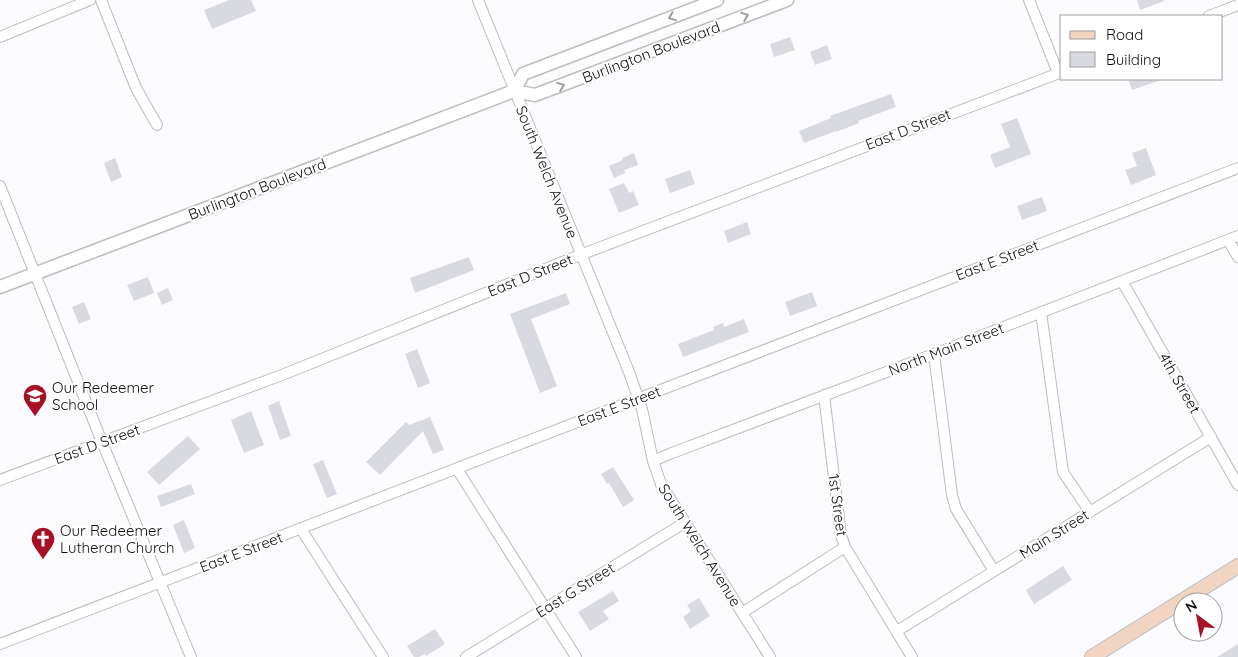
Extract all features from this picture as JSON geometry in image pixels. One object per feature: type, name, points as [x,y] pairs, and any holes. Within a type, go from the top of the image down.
[{"type":"main road","points":[[1094,656],[1238,566]]},
{"type":"street","points":[[0,37],[90,0]]},
{"type":"street","points":[[101,0],[136,88],[157,125]]},
{"type":"street","name":"South Welch Avenue","points":[[478,0],[629,372],[642,409],[653,461],[661,484],[770,657]]},
{"type":"street","name":"Burlington Boulevard","points":[[514,91],[523,74],[717,0]]},
{"type":"street","name":"Burlington Boulevard","points":[[0,287],[514,91],[535,96],[787,0]]},
{"type":"street","points":[[1029,0],[1060,72]]},
{"type":"street","points":[[1212,15],[1238,5]]},
{"type":"street","name":"East D Street","points":[[0,480],[282,375],[580,255],[1060,72]]},
{"type":"street","name":"East E Street","points":[[0,644],[1238,168]]},
{"type":"street","points":[[0,186],[159,583],[191,657]]},
{"type":"street","points":[[1233,238],[1238,257]]},
{"type":"street","name":"North Main Street","points":[[653,461],[672,452],[934,354],[1233,238]]},
{"type":"street","name":"4th Street","points":[[1122,280],[1238,483]]},
{"type":"street","points":[[1042,312],[1061,462],[1064,472],[1090,512]]},
{"type":"street","points":[[934,354],[952,495],[956,509],[994,571]]},
{"type":"street","name":"1st Street","points":[[824,395],[841,535],[845,547],[912,657]]},
{"type":"street","name":"Main Street","points":[[897,631],[1211,437]]},
{"type":"street","points":[[457,469],[576,657]]},
{"type":"street","name":"East G Street","points":[[466,657],[684,522]]},
{"type":"street","points":[[301,529],[383,657]]},
{"type":"street","points":[[742,613],[845,547]]},
{"type":"building","points":[[229,0],[251,0],[256,11],[212,29],[204,10]]},
{"type":"building","points":[[1137,0],[1164,0],[1164,1],[1140,10]]},
{"type":"building","points":[[790,37],[795,50],[774,57],[770,44]]},
{"type":"building","points":[[827,45],[832,59],[815,65],[810,52]]},
{"type":"building","points":[[1128,80],[1161,80],[1132,90]]},
{"type":"building","points":[[891,94],[896,107],[804,143],[799,131],[831,118],[830,116]]},
{"type":"building","points":[[1017,118],[1031,154],[995,168],[990,155],[1010,147],[1001,124]]},
{"type":"building","points":[[1146,148],[1156,175],[1131,185],[1125,170],[1137,166],[1132,153]]},
{"type":"building","points":[[634,153],[638,165],[624,170],[625,173],[614,178],[609,166]]},
{"type":"building","points":[[115,158],[122,177],[111,182],[104,163]]},
{"type":"building","points":[[690,170],[695,184],[670,193],[665,179]]},
{"type":"building","points":[[624,183],[629,193],[633,191],[639,205],[619,213],[609,189]]},
{"type":"building","points":[[1042,197],[1047,211],[1022,220],[1017,206]]},
{"type":"building","points":[[747,222],[751,234],[728,243],[724,231]]},
{"type":"building","points":[[469,257],[474,270],[415,293],[410,278]]},
{"type":"building","points":[[148,277],[154,293],[134,301],[127,285]]},
{"type":"building","points":[[168,288],[173,300],[162,305],[157,293]]},
{"type":"building","points":[[812,292],[817,306],[790,316],[785,302]]},
{"type":"building","points":[[566,293],[570,304],[531,319],[557,386],[540,393],[510,314]]},
{"type":"building","points":[[84,302],[91,319],[79,324],[72,307]]},
{"type":"building","points":[[744,319],[749,332],[683,357],[678,344],[714,330],[713,327],[723,323],[724,327]]},
{"type":"building","points":[[417,349],[430,383],[418,388],[405,354]]},
{"type":"building","points":[[279,401],[291,436],[280,440],[268,406]]},
{"type":"building","points":[[251,411],[264,445],[244,453],[231,420]]},
{"type":"building","points":[[430,417],[444,450],[433,454],[423,431],[380,475],[366,462],[406,422],[409,425]]},
{"type":"building","points":[[188,436],[200,449],[159,485],[147,472]]},
{"type":"building","points":[[323,460],[337,494],[327,498],[313,464]]},
{"type":"building","points":[[613,467],[634,500],[623,507],[609,483],[607,484],[601,474]]},
{"type":"building","points":[[191,484],[195,494],[161,507],[157,496]]},
{"type":"building","points":[[184,520],[195,548],[184,553],[173,525]]},
{"type":"building","points":[[1063,566],[1072,580],[1034,604],[1026,590]]},
{"type":"building","points":[[613,591],[619,601],[603,611],[609,619],[590,631],[578,612]]},
{"type":"building","points":[[699,598],[710,616],[690,629],[683,617],[691,611],[687,605]]},
{"type":"building","points":[[435,629],[445,644],[426,656],[425,654],[414,657],[407,646]]},
{"type":"building","points":[[1238,644],[1238,657],[1217,657]]},
{"type":"place","name":"Our Redeemer School","points":[[35,417]]},
{"type":"place","name":"Our Redeemer Lutheran Church","points":[[43,560]]}]
